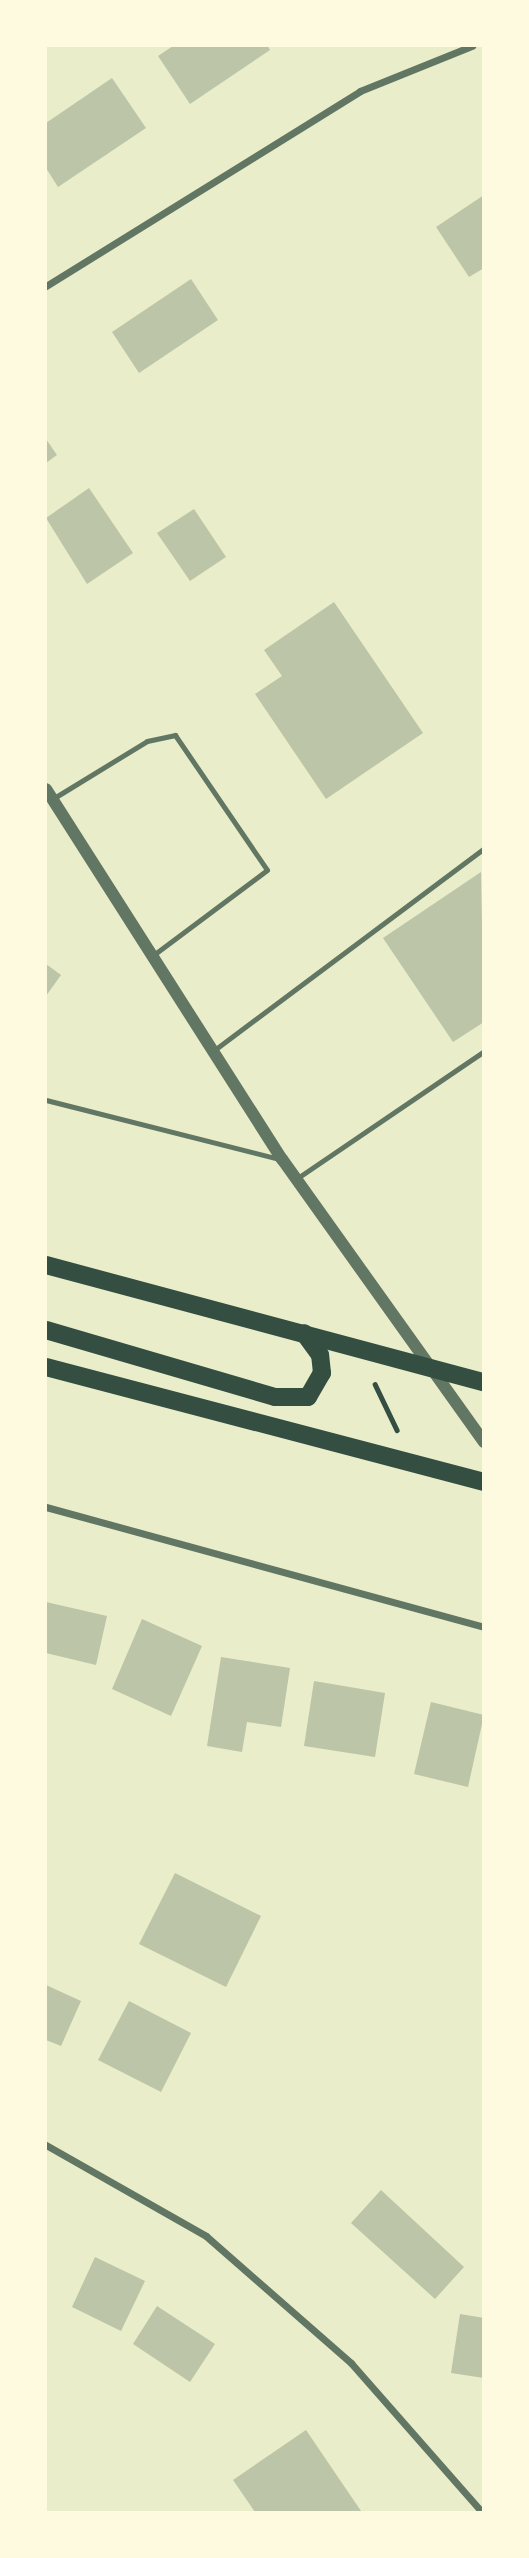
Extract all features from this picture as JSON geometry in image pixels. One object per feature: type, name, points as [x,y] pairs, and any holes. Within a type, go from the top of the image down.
[{"type":"main road","points":[[46,1265],[484,1382]]},
{"type":"main road","points":[[46,1330],[275,1397],[308,1397],[322,1373],[320,1355],[304,1333]]},
{"type":"main road","points":[[46,1367],[484,1482]]},
{"type":"street","points":[[46,286],[360,91],[472,46]]},
{"type":"street","points":[[49,794],[282,1159],[484,1442]]},
{"type":"street","points":[[46,1507],[484,1627]]},
{"type":"street","points":[[46,2145],[206,2236],[351,2363],[482,2512]]},
{"type":"lane","points":[[49,794],[147,741],[176,735],[267,870],[152,956]]},
{"type":"lane","points":[[213,1051],[484,848]]},
{"type":"lane","points":[[296,1178],[484,1051]]},
{"type":"lane","points":[[46,1100],[282,1159]]},
{"type":"path","points":[[375,1384],[401,1437]]},
{"type":"building","points":[[173,46],[268,46],[270,50],[190,104],[158,56]]},
{"type":"building","points":[[112,78],[146,128],[58,187],[46,168],[46,123]]},
{"type":"building","points":[[484,195],[484,268],[469,277],[436,227]]},
{"type":"building","points":[[191,279],[218,320],[139,373],[112,332]]},
{"type":"building","points":[[46,439],[57,455],[46,463]]},
{"type":"building","points":[[89,488],[133,553],[87,584],[46,518]]},
{"type":"building","points":[[194,509],[226,557],[190,581],[157,533]]},
{"type":"building","points":[[334,602],[423,733],[326,799],[255,694],[282,676],[264,650]]},
{"type":"building","points":[[481,872],[484,1022],[453,1042],[383,938]]},
{"type":"building","points":[[46,964],[61,975],[46,996]]},
{"type":"building","points":[[46,1602],[107,1616],[96,1665],[46,1653]]},
{"type":"building","points":[[142,1619],[202,1646],[171,1716],[112,1689]]},
{"type":"building","points":[[221,1657],[290,1668],[281,1727],[247,1722],[242,1752],[207,1746]]},
{"type":"building","points":[[314,1681],[385,1693],[375,1757],[304,1746]]},
{"type":"building","points":[[431,1702],[484,1715],[468,1787],[414,1774]]},
{"type":"building","points":[[175,1873],[261,1916],[226,1987],[139,1944]]},
{"type":"building","points":[[46,1985],[81,2001],[61,2046],[46,2040]]},
{"type":"building","points":[[129,2001],[191,2033],[161,2092],[98,2060]]},
{"type":"building","points":[[381,2190],[464,2267],[435,2299],[351,2223]]},
{"type":"building","points":[[95,2257],[145,2281],[121,2331],[72,2307]]},
{"type":"building","points":[[157,2306],[215,2344],[190,2382],[133,2344]]},
{"type":"building","points":[[460,2314],[484,2318],[484,2378],[451,2373]]},
{"type":"building","points":[[306,2430],[361,2511],[255,2512],[233,2480]]}]
